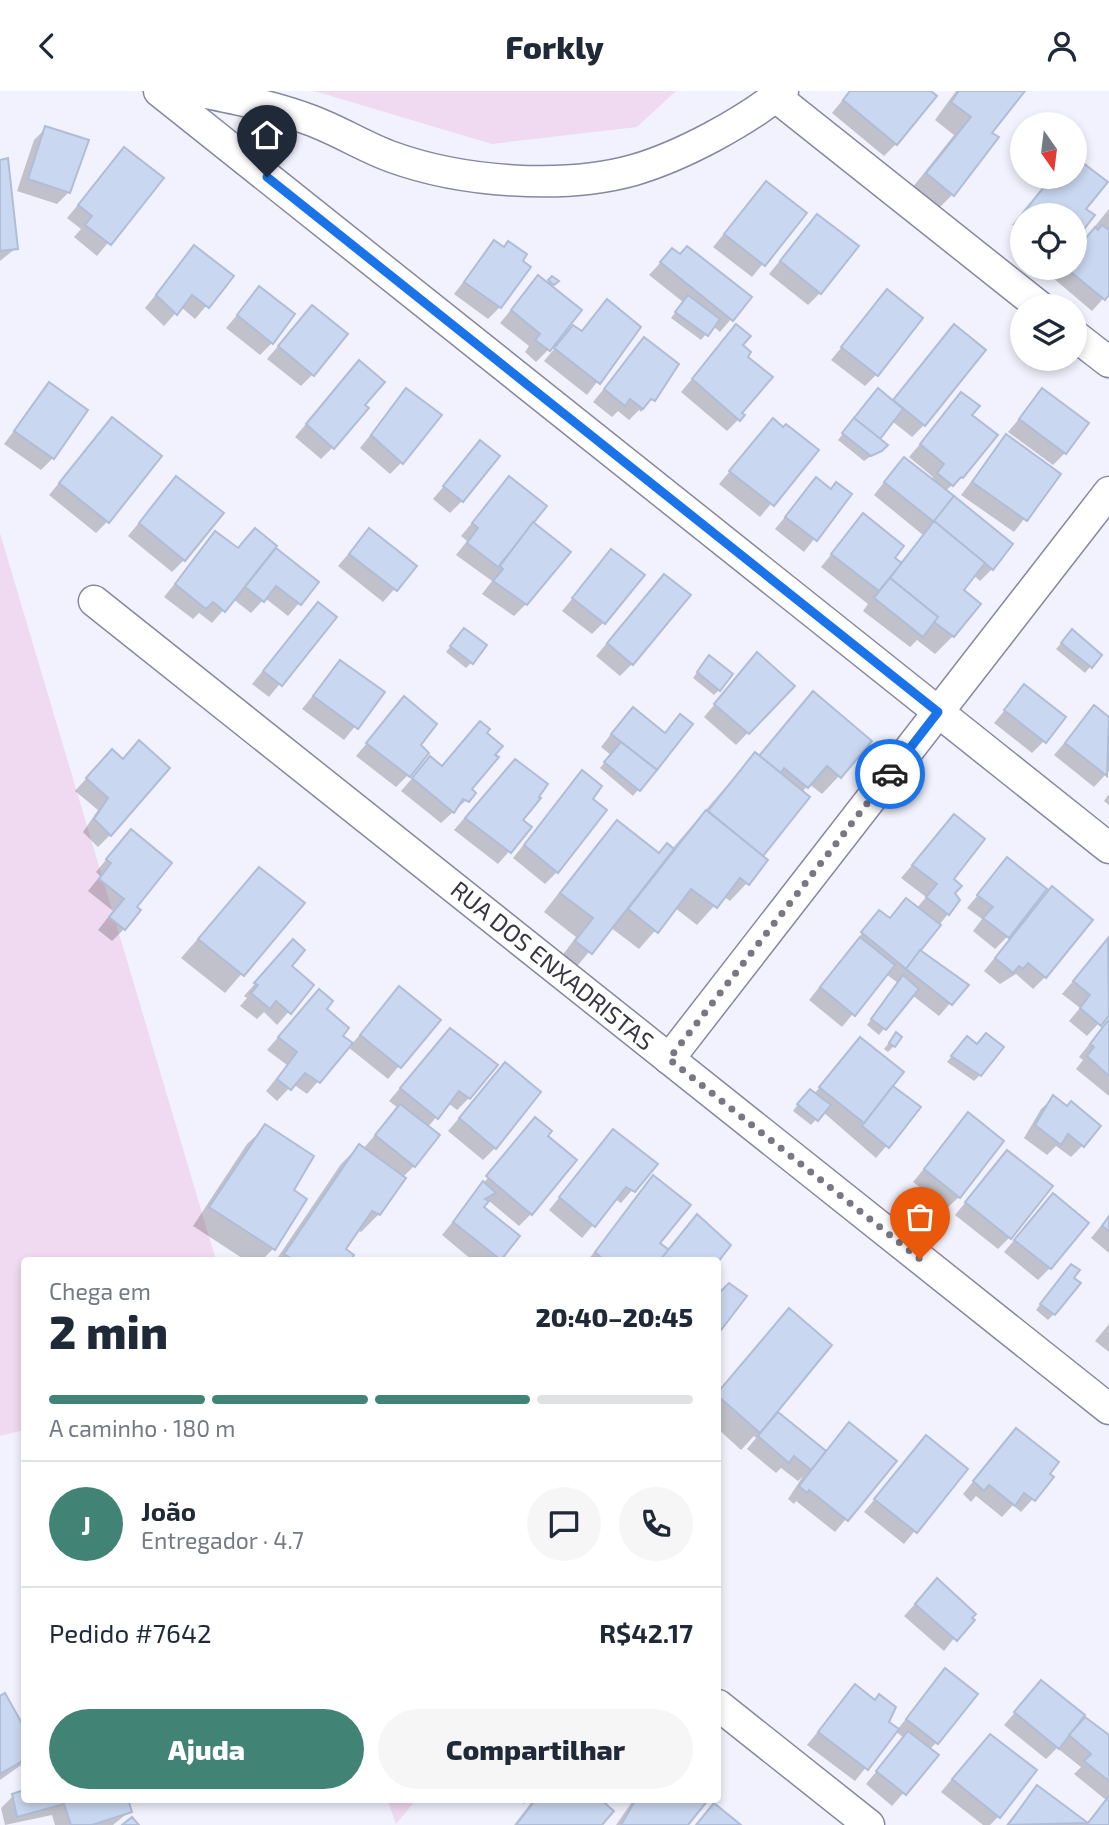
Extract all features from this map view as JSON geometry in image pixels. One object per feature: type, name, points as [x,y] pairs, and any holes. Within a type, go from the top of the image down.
[{"type":"street","points":[[159,91],[1109,848]]},
{"type":"street","points":[[197,91],[312,120],[392,157],[440,171],[549,181],[594,177],[633,170],[657,162],[723,129],[780,94],[1024,294]]},
{"type":"street","points":[[1087,345],[1109,362]]},
{"type":"street","points":[[669,1059],[1109,492]]},
{"type":"street","name":"RUA DOS ENXADRISTAS","points":[[94,601],[1109,1409]]},
{"type":"street","points":[[721,1707],[869,1825]]},
{"type":"shaded area","points":[[314,91],[676,91],[637,127],[492,144]]},
{"type":"shaded area","points":[[0,533],[215,1257],[21,1257],[21,1431],[0,1436]]},
{"type":"shaded area","points":[[388,1803],[414,1803],[396,1824]]},
{"type":"building","points":[[850,91],[931,91],[937,96],[897,145],[843,100]]},
{"type":"building","points":[[959,91],[1025,91],[992,133],[999,137],[954,196],[926,173],[971,117],[951,102]]},
{"type":"building","points":[[45,126],[89,140],[70,193],[28,179]]},
{"type":"building","points":[[124,147],[164,178],[111,245],[85,225],[92,216],[78,205]]},
{"type":"building","points":[[8,158],[18,249],[0,251],[0,160]]},
{"type":"building","points":[[1087,166],[1108,182],[1087,208],[1087,203],[1031,203],[1042,189],[1087,189]]},
{"type":"building","points":[[766,181],[807,213],[765,266],[724,234]]},
{"type":"building","points":[[1087,210],[1095,215],[1087,225]]},
{"type":"building","points":[[817,214],[859,246],[821,294],[780,261]]},
{"type":"building","points":[[1102,225],[1109,230],[1109,295],[1105,300],[1081,280],[1087,280],[1087,237],[1095,227],[1098,230]]},
{"type":"building","points":[[494,240],[504,247],[508,241],[527,254],[523,261],[531,267],[501,308],[464,282]]},
{"type":"building","points":[[194,245],[234,276],[209,308],[192,295],[177,315],[156,295]]},
{"type":"building","points":[[687,246],[752,297],[733,321],[660,262],[672,248],[680,254]]},
{"type":"building","points":[[538,275],[582,310],[550,351],[535,340],[540,334],[511,310]]},
{"type":"building","points":[[552,276],[559,281],[554,285],[548,280]]},
{"type":"building","points":[[259,286],[295,314],[273,344],[237,315]]},
{"type":"building","points":[[887,289],[923,318],[878,376],[841,347]]},
{"type":"building","points":[[688,295],[720,319],[708,336],[675,312]]},
{"type":"building","points":[[607,299],[641,327],[600,384],[554,348],[573,325],[582,331]]},
{"type":"building","points":[[312,305],[348,334],[314,376],[278,346]]},
{"type":"building","points":[[736,324],[751,336],[743,345],[751,352],[748,357],[773,377],[742,413],[745,415],[740,421],[692,379]]},
{"type":"building","points":[[954,324],[986,350],[925,426],[893,400]]},
{"type":"building","points":[[644,337],[679,364],[655,401],[651,399],[643,409],[630,399],[625,406],[604,389]]},
{"type":"building","points":[[359,360],[385,382],[365,405],[369,408],[334,449],[306,424]]},
{"type":"building","points":[[49,382],[88,410],[54,459],[14,431]]},
{"type":"building","points":[[406,388],[442,415],[403,464],[371,435]]},
{"type":"building","points":[[878,388],[903,409],[880,439],[854,418]]},
{"type":"building","points":[[1042,388],[1089,423],[1066,454],[1019,419]]},
{"type":"building","points":[[961,392],[980,406],[972,415],[998,435],[963,478],[953,486],[937,473],[944,464],[920,444]]},
{"type":"building","points":[[112,417],[162,456],[109,523],[59,483]]},
{"type":"building","points":[[773,418],[783,427],[786,424],[819,450],[774,506],[729,471]]},
{"type":"building","points":[[854,418],[888,445],[871,456],[842,433]]},
{"type":"building","points":[[1006,434],[1061,474],[1027,521],[972,482]]},
{"type":"building","points":[[480,440],[500,456],[463,502],[443,486]]},
{"type":"building","points":[[904,457],[954,496],[934,522],[884,482]]},
{"type":"building","points":[[176,476],[224,513],[185,561],[139,523]]},
{"type":"building","points":[[509,476],[547,506],[498,567],[467,543],[478,528],[472,523]]},
{"type":"building","points":[[816,477],[831,489],[836,482],[852,494],[817,541],[785,517]]},
{"type":"building","points":[[954,496],[1013,544],[993,570],[934,521]]},
{"type":"building","points":[[863,513],[904,546],[895,558],[902,563],[879,591],[831,554]]},
{"type":"building","points":[[934,521],[985,563],[964,590],[981,604],[954,637],[934,622],[938,617],[890,578]]},
{"type":"building","points":[[533,522],[571,552],[527,605],[493,581],[503,569],[500,566]]},
{"type":"building","points":[[255,528],[277,546],[225,612],[213,602],[206,609],[175,584],[215,531],[238,548]]},
{"type":"building","points":[[369,528],[417,566],[397,591],[349,554]]},
{"type":"building","points":[[276,548],[319,582],[301,605],[276,586],[264,602],[245,587]]},
{"type":"building","points":[[611,549],[645,575],[605,624],[572,598]]},
{"type":"building","points":[[664,574],[691,595],[633,665],[607,643]]},
{"type":"building","points":[[890,578],[938,617],[923,637],[874,598]]},
{"type":"building","points":[[318,602],[337,617],[282,686],[263,671]]},
{"type":"building","points":[[464,628],[487,645],[473,664],[450,646]]},
{"type":"building","points":[[1072,629],[1102,655],[1092,668],[1061,643]]},
{"type":"building","points":[[757,652],[795,686],[749,734],[714,704]]},
{"type":"building","points":[[709,655],[733,674],[720,691],[697,672]]},
{"type":"building","points":[[340,660],[385,692],[358,729],[313,696]]},
{"type":"building","points":[[1024,684],[1066,717],[1046,743],[1004,710]]},
{"type":"building","points":[[813,691],[872,741],[841,778],[827,766],[808,788],[784,768],[781,773],[759,756]]},
{"type":"building","points":[[404,696],[437,724],[421,745],[429,753],[410,777],[366,743]]},
{"type":"building","points":[[1094,705],[1109,717],[1107,776],[1065,743]]},
{"type":"building","points":[[633,707],[665,733],[680,714],[693,724],[657,770],[611,734]]},
{"type":"building","points":[[480,721],[490,729],[487,733],[503,746],[495,755],[499,757],[472,789],[476,793],[469,802],[463,799],[454,813],[412,778],[430,756],[442,766]]},
{"type":"building","points":[[139,740],[170,768],[111,836],[94,819],[108,798],[86,778],[112,749],[123,759]]},
{"type":"building","points":[[621,742],[657,770],[640,791],[604,762]]},
{"type":"building","points":[[755,752],[810,797],[763,856],[708,811]]},
{"type":"building","points":[[515,759],[548,784],[539,797],[541,798],[523,820],[532,827],[511,853],[465,818]]},
{"type":"building","points":[[582,770],[602,786],[593,799],[607,810],[558,873],[524,845]]},
{"type":"building","points":[[706,810],[768,860],[749,885],[740,878],[717,908],[691,889],[658,933],[628,909]]},
{"type":"building","points":[[954,814],[985,839],[954,879],[962,886],[955,893],[960,900],[949,915],[926,897],[937,884],[912,865]]},
{"type":"building","points":[[617,820],[659,853],[667,843],[674,849],[592,954],[575,941],[593,918],[560,893]]},
{"type":"building","points":[[131,829],[172,863],[137,907],[141,910],[125,930],[109,917],[124,899],[99,879],[111,863],[106,859]]},
{"type":"building","points":[[1007,857],[1047,889],[1009,938],[983,918],[993,907],[977,895]]},
{"type":"building","points":[[259,867],[305,903],[244,976],[198,939]]},
{"type":"building","points":[[1052,886],[1093,920],[1046,978],[1028,963],[1023,969],[1019,966],[1013,973],[995,958]]},
{"type":"building","points":[[906,898],[941,925],[906,969],[861,932],[879,910],[890,918]]},
{"type":"building","points":[[860,937],[895,965],[855,1016],[820,987]]},
{"type":"building","points":[[1108,938],[1109,1015],[1101,1026],[1080,1008],[1090,995],[1073,981]]},
{"type":"building","points":[[293,939],[305,950],[292,966],[314,985],[291,1014],[276,1001],[270,1009],[251,993],[258,985],[254,983]]},
{"type":"building","points":[[920,950],[969,985],[952,1005],[906,969]]},
{"type":"building","points":[[903,975],[919,989],[886,1030],[871,1019]]},
{"type":"building","points":[[399,986],[441,1020],[401,1068],[360,1035]]},
{"type":"building","points":[[319,989],[333,1001],[327,1009],[349,1028],[343,1036],[353,1043],[320,1083],[305,1073],[291,1090],[277,1079],[297,1052],[278,1037]]},
{"type":"building","points":[[1109,1019],[1109,1076],[1087,1056],[1094,1047],[1090,1044]]},
{"type":"building","points":[[450,1028],[498,1065],[470,1099],[459,1091],[438,1119],[400,1088]]},
{"type":"building","points":[[896,1032],[902,1037],[895,1047],[889,1043]]},
{"type":"building","points":[[986,1033],[1004,1047],[981,1076],[951,1056],[967,1036],[977,1044]]},
{"type":"building","points":[[860,1037],[904,1072],[864,1123],[819,1087]]},
{"type":"building","points":[[505,1062],[541,1092],[496,1149],[459,1118]]},
{"type":"building","points":[[893,1086],[921,1107],[889,1148],[862,1126]]},
{"type":"building","points":[[810,1089],[831,1105],[818,1121],[797,1104]]},
{"type":"building","points":[[1053,1095],[1067,1106],[1071,1101],[1101,1126],[1084,1147],[1068,1134],[1061,1145],[1035,1125]]},
{"type":"building","points":[[400,1104],[440,1135],[415,1167],[375,1135]]},
{"type":"building","points":[[968,1112],[1004,1141],[960,1198],[924,1169]]},
{"type":"building","points":[[535,1117],[552,1131],[548,1136],[577,1160],[532,1215],[486,1176]]},
{"type":"building","points":[[265,1124],[314,1156],[294,1190],[307,1199],[275,1250],[209,1207]]},
{"type":"building","points":[[613,1129],[658,1164],[635,1192],[626,1187],[595,1227],[559,1197]]},
{"type":"building","points":[[359,1144],[406,1178],[380,1215],[372,1211],[346,1249],[354,1255],[353,1257],[289,1257],[284,1254]]},
{"type":"building","points":[[1007,1150],[1053,1186],[1011,1239],[965,1202]]},
{"type":"building","points":[[653,1175],[691,1205],[660,1243],[669,1250],[663,1257],[601,1257],[595,1252]]},
{"type":"building","points":[[483,1181],[496,1193],[485,1199],[489,1201],[484,1207],[520,1236],[503,1257],[497,1257],[453,1222]]},
{"type":"building","points":[[1053,1193],[1089,1223],[1051,1269],[1014,1240]]},
{"type":"building","points":[[697,1214],[731,1245],[721,1258],[662,1257]]},
{"type":"building","points":[[1109,1216],[1109,1231],[1102,1226]]},
{"type":"building","points":[[1071,1264],[1080,1270],[1074,1278],[1081,1283],[1055,1315],[1040,1304]]},
{"type":"building","points":[[729,1283],[747,1296],[721,1330],[721,1291]]},
{"type":"building","points":[[789,1308],[832,1345],[760,1433],[721,1399],[721,1388]]},
{"type":"building","points":[[778,1412],[826,1451],[811,1470],[794,1456],[789,1463],[758,1436]]},
{"type":"building","points":[[849,1422],[897,1461],[848,1521],[809,1490],[807,1493],[799,1486]]},
{"type":"building","points":[[1016,1428],[1059,1462],[1050,1474],[1054,1477],[1035,1501],[1024,1493],[1015,1506],[989,1485],[984,1491],[973,1481]]},
{"type":"building","points":[[926,1435],[968,1469],[917,1533],[874,1499]]},
{"type":"building","points":[[937,1578],[976,1614],[972,1618],[975,1620],[957,1641],[915,1604]]},
{"type":"building","points":[[945,1668],[978,1694],[938,1744],[906,1719]]},
{"type":"building","points":[[1041,1680],[1085,1715],[1059,1749],[1014,1712]]},
{"type":"building","points":[[855,1684],[875,1700],[879,1694],[896,1707],[889,1722],[899,1729],[868,1770],[818,1732]]},
{"type":"building","points":[[5,1693],[21,1722],[21,1762],[0,1774],[0,1696]]},
{"type":"building","points":[[1085,1717],[1109,1735],[1109,1781],[1084,1761],[1091,1754],[1069,1735]]},
{"type":"building","points":[[908,1731],[939,1755],[906,1795],[876,1771]]},
{"type":"building","points":[[990,1734],[1037,1770],[1000,1818],[952,1779]]},
{"type":"building","points":[[1037,1785],[1088,1823],[1008,1825]]},
{"type":"building","points":[[21,1791],[21,1803],[129,1803],[132,1812],[92,1825],[71,1825],[64,1804],[17,1817],[12,1794]]},
{"type":"building","points":[[1109,1796],[1109,1825],[1086,1825],[1088,1823]]},
{"type":"building","points":[[533,1803],[605,1803],[614,1811],[602,1825],[516,1825]]},
{"type":"building","points":[[634,1803],[706,1803],[688,1825],[621,1825]]},
{"type":"building","points":[[714,1803],[741,1825],[696,1825]]},
{"type":"building","points":[[132,1817],[139,1825],[122,1825]]},
{"type":"way so far","points":[[890,774],[669,1059],[920,1259]]},
{"type":"route","points":[[267,177],[938,712],[890,774]]}]
